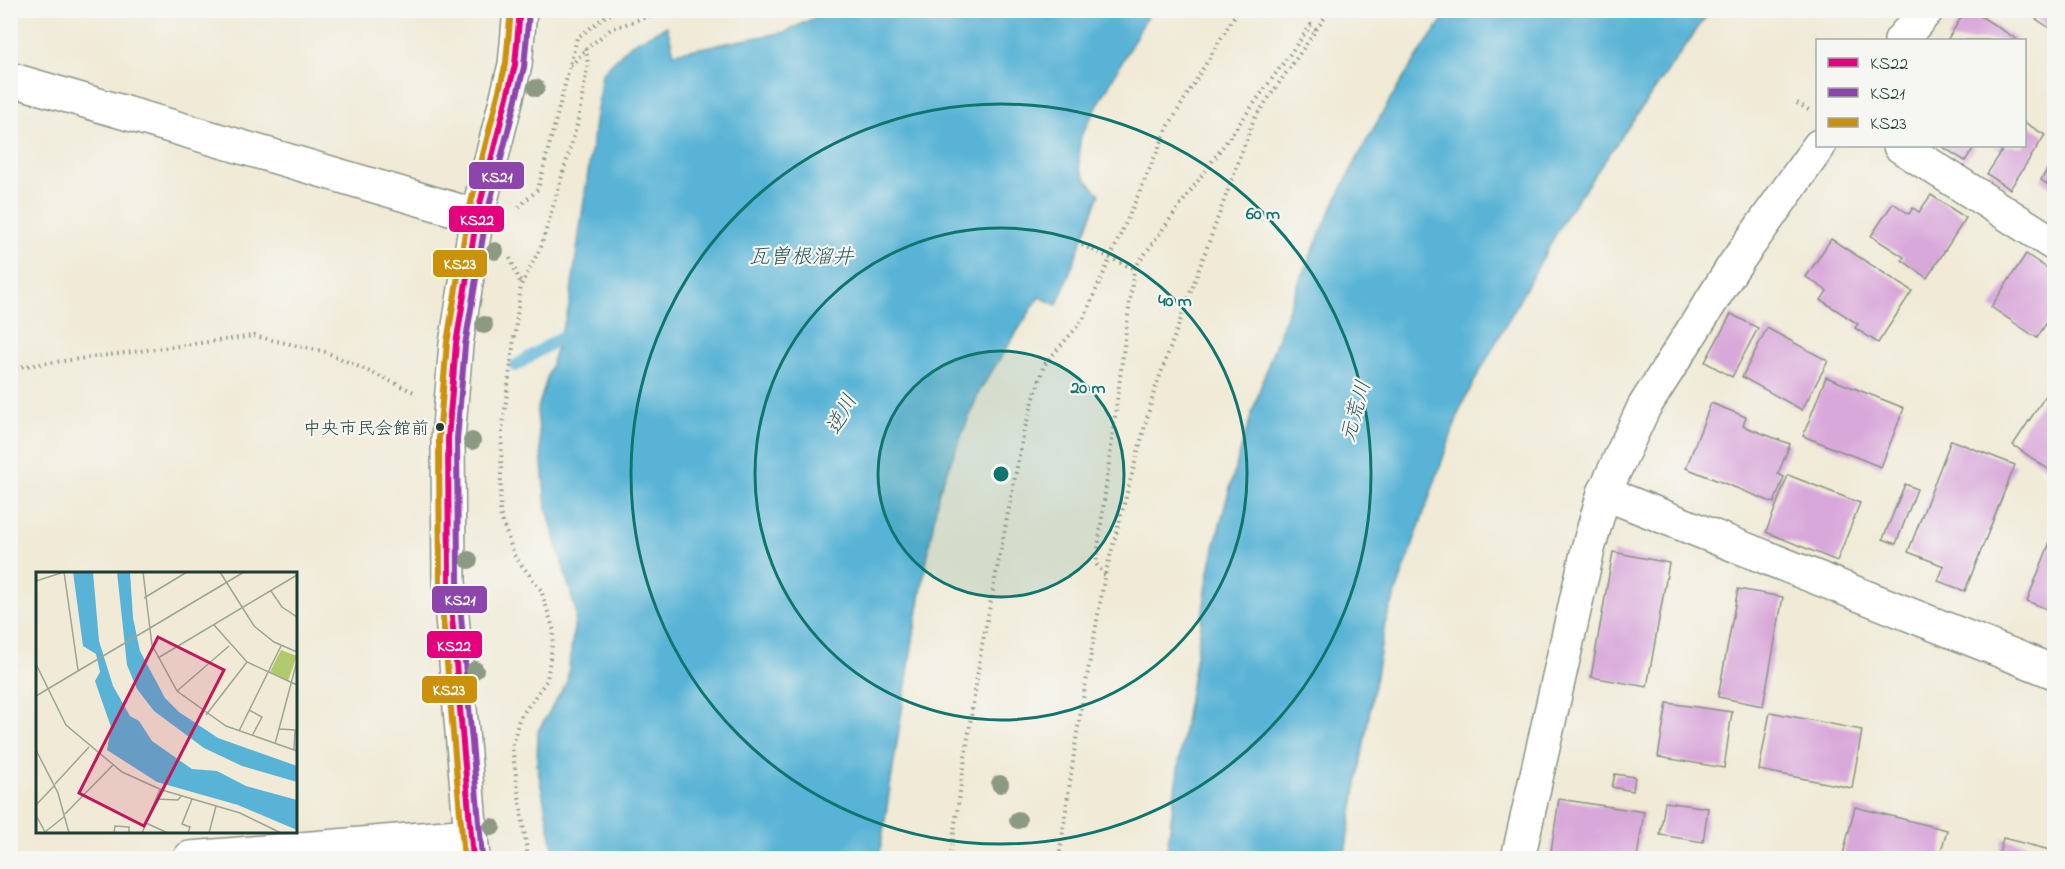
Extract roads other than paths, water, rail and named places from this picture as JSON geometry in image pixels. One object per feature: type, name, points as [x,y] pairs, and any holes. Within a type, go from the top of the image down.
[{"type":"street","points":[[190,858],[472,847],[449,582],[448,439],[456,344],[477,216],[514,65],[520,10]]},
{"type":"street","points":[[1902,39],[1928,10]]},
{"type":"street","points":[[10,79],[477,216]]},
{"type":"street","points":[[1518,858],[1588,549],[1604,493],[1644,408],[1733,267],[1818,147]]},
{"type":"street","points":[[1902,147],[2055,244]]},
{"type":"street","points":[[1604,493],[2055,672]]},
{"type":"water","name":"瓦曽根溜井","points":[[830,10],[1150,11],[1081,136],[1080,168],[1087,181],[1100,194],[1057,305],[1039,297],[980,390],[939,491],[879,858],[555,858],[537,765],[538,731],[567,682],[576,612],[546,505],[537,411],[569,307],[602,73],[631,44],[667,26],[674,53],[785,32]]},
{"type":"water","name":"元荒川","points":[[1449,11],[1710,11],[1567,214],[1462,404],[1385,624],[1344,858],[1166,858],[1210,567],[1255,403],[1306,266],[1336,200],[1407,72]]},
{"type":"waterway","points":[[515,366],[571,331]]},
{"type":"place","name":"中央市民会館前","points":[[440,427]]},
{"type":"water label","name":"逆川","points":[[841,414]]}]
